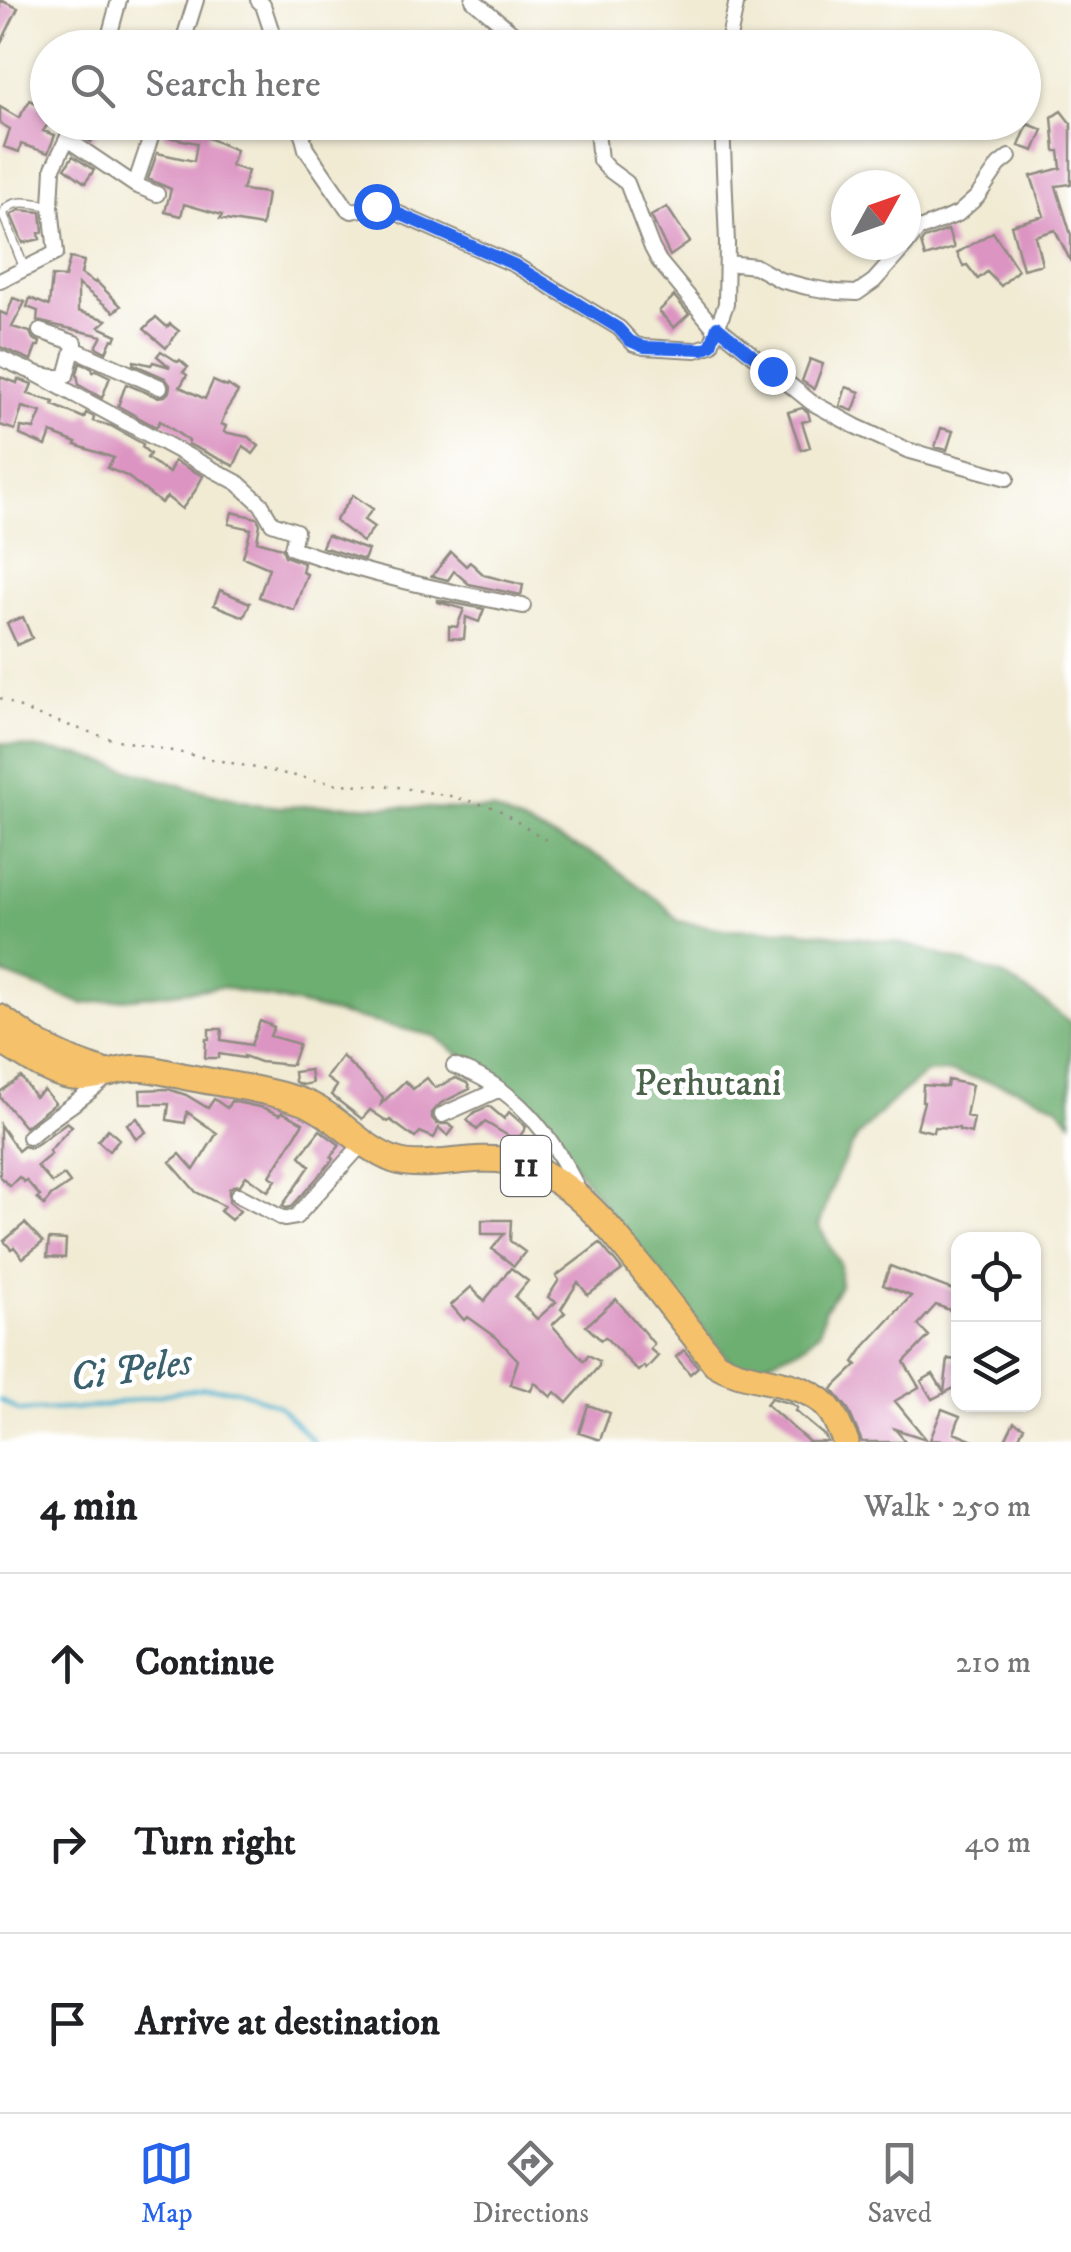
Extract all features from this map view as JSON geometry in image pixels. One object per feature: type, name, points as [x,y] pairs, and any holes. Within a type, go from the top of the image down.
[{"type":"highway","name":"11","points":[[0,1042],[67,1076],[88,1078],[140,1068],[309,1104],[338,1121],[363,1144],[398,1162],[506,1160],[527,1166],[584,1200],[606,1223],[715,1363],[756,1380],[818,1397],[831,1412],[846,1442]]},
{"type":"main road","points":[[0,1016],[40,1044],[111,1074]]},
{"type":"street","points":[[110,30],[118,0]]},
{"type":"street","points":[[187,30],[196,0]]},
{"type":"street","points":[[258,0],[271,30]]},
{"type":"street","points":[[472,0],[509,30]]},
{"type":"street","points":[[731,30],[738,0]]},
{"type":"street","points":[[0,281],[56,253],[51,206],[53,168],[67,140],[135,185],[157,194]]},
{"type":"street","points":[[135,185],[150,140]]},
{"type":"street","points":[[304,140],[306,149],[352,211],[376,206],[388,209],[515,265],[644,347],[703,349],[711,345],[725,308],[723,140]]},
{"type":"street","points":[[598,140],[600,160],[627,183],[659,261],[716,328],[811,402],[855,426],[906,450],[1007,478]]},
{"type":"street","points":[[921,229],[958,214],[977,198],[1008,157]]},
{"type":"street","points":[[726,263],[755,266],[780,280],[806,286],[857,292],[874,281],[893,260]]},
{"type":"street","points":[[29,370],[59,378],[66,376],[74,349],[75,343],[40,331]]},
{"type":"street","points":[[74,349],[160,387]]},
{"type":"street","points":[[0,358],[238,483],[261,504],[272,523],[296,531],[292,548],[342,566],[523,606]]},
{"type":"street","points":[[454,1066],[476,1073],[522,1106],[558,1151],[584,1200]]},
{"type":"street","points":[[29,1137],[111,1074]]},
{"type":"street","points":[[442,1115],[500,1088]]},
{"type":"street","points":[[238,1196],[284,1218],[296,1217],[363,1144]]},
{"type":"lane","points":[[25,270],[4,209],[13,203],[51,206]]},
{"type":"path","points":[[0,698],[33,714],[108,738],[335,784],[392,786],[450,796],[496,808],[546,840]]},
{"type":"green space","name":"Perhutani","points":[[0,743],[84,756],[256,804],[493,810],[603,859],[663,904],[678,921],[724,929],[796,930],[893,942],[1002,975],[1071,1023],[1071,1121],[1056,1105],[1015,1088],[949,1072],[926,1073],[857,1137],[836,1176],[819,1226],[840,1264],[840,1286],[824,1311],[820,1331],[804,1346],[758,1366],[734,1367],[532,1109],[434,1036],[222,987],[83,1004],[0,973]]},
{"type":"building","points":[[0,0],[18,8],[0,45]]},
{"type":"building","points":[[30,100],[30,140],[53,140],[48,153],[21,144],[19,152],[4,147],[10,129],[0,123],[0,107],[19,118]]},
{"type":"building","points":[[1061,111],[1071,124],[1071,184],[1056,186],[1071,235],[1071,262],[1055,230],[1035,236],[1042,264],[1023,269],[1011,225],[1044,216],[1031,176],[1061,168],[1052,117]]},
{"type":"building","points":[[182,140],[213,140],[236,150],[231,166],[248,171],[242,190],[267,193],[262,226],[220,219],[222,215],[184,204],[181,216],[165,212],[171,189],[148,179],[157,153],[194,161],[197,143]]},
{"type":"building","points":[[1021,140],[1039,140],[1034,151],[1019,146]]},
{"type":"building","points":[[73,156],[94,170],[85,183],[65,168]]},
{"type":"building","points":[[667,207],[690,242],[670,256],[651,216]]},
{"type":"building","points":[[19,210],[41,212],[40,239],[23,243],[11,215]]},
{"type":"building","points":[[948,230],[954,248],[925,257],[921,243]]},
{"type":"building","points":[[993,232],[1018,270],[1001,286],[987,272],[978,279],[967,265],[963,266],[957,253]]},
{"type":"building","points":[[70,258],[84,261],[81,274],[96,281],[121,306],[114,312],[78,284],[78,311],[107,320],[99,327],[117,335],[106,352],[96,347],[102,336],[37,321],[38,311],[27,307],[30,298],[49,306],[52,276],[65,277]]},
{"type":"building","points":[[674,296],[689,314],[674,328],[659,311]]},
{"type":"building","points":[[13,298],[25,302],[12,327],[30,332],[40,342],[31,360],[0,347],[0,312],[7,315]]},
{"type":"building","points":[[156,317],[179,331],[166,348],[144,329]]},
{"type":"building","points":[[161,351],[188,367],[180,387],[205,399],[213,381],[238,392],[221,424],[226,426],[224,432],[248,437],[259,446],[253,454],[243,446],[234,466],[188,444],[160,421],[156,427],[118,406],[126,384],[157,397],[169,392],[165,378],[133,364],[153,362],[170,367],[157,356]]},
{"type":"building","points":[[810,359],[823,364],[814,389],[802,381]]},
{"type":"building","points":[[80,363],[110,377],[102,398],[79,385]]},
{"type":"building","points":[[0,377],[32,384],[28,394],[84,418],[86,413],[94,417],[93,421],[143,444],[150,454],[147,458],[169,473],[174,461],[203,476],[195,491],[182,509],[167,497],[161,503],[127,476],[107,468],[114,458],[51,433],[46,446],[20,435],[21,427],[34,429],[41,412],[22,407],[15,430],[0,425]]},
{"type":"building","points":[[846,387],[860,392],[853,411],[840,406]]},
{"type":"building","points":[[802,408],[810,420],[802,422],[810,447],[801,450],[788,412]]},
{"type":"building","points":[[941,428],[953,431],[947,450],[935,447]]},
{"type":"building","points":[[353,495],[373,509],[364,520],[374,527],[363,542],[335,521]]},
{"type":"building","points":[[232,512],[257,518],[257,541],[282,548],[285,556],[304,563],[302,572],[307,574],[294,610],[259,597],[269,568],[243,557],[251,529],[229,524]]},
{"type":"building","points":[[327,535],[368,550],[364,560],[322,547]]},
{"type":"building","points":[[451,552],[484,575],[523,585],[521,595],[469,584],[454,571],[448,580],[432,576]]},
{"type":"building","points":[[220,590],[250,603],[244,617],[214,605]]},
{"type":"building","points":[[438,600],[484,609],[479,622],[466,617],[464,639],[449,638],[449,626],[457,627],[464,609]]},
{"type":"building","points":[[23,617],[32,638],[17,645],[7,623]]},
{"type":"building","points":[[260,1021],[274,1027],[270,1036],[299,1044],[292,1065],[244,1056],[219,1054],[219,1058],[205,1058],[209,1029],[222,1029],[221,1040],[251,1045]]},
{"type":"building","points":[[342,1056],[383,1097],[381,1104],[405,1081],[413,1089],[427,1078],[435,1088],[456,1078],[467,1083],[470,1089],[441,1103],[432,1113],[437,1124],[454,1128],[448,1136],[439,1128],[434,1138],[420,1132],[415,1138],[370,1110],[362,1119],[331,1095],[337,1086],[326,1078]]},
{"type":"building","points":[[310,1070],[312,1083],[295,1082],[294,1072]]},
{"type":"building","points":[[21,1077],[35,1097],[44,1090],[55,1103],[25,1127],[0,1097],[0,1092]]},
{"type":"building","points":[[948,1080],[972,1085],[966,1116],[974,1118],[971,1133],[959,1128],[934,1127],[933,1132],[917,1128],[924,1102],[923,1085],[947,1087]]},
{"type":"building","points":[[168,1089],[208,1108],[214,1099],[227,1108],[231,1101],[280,1115],[282,1112],[303,1123],[270,1176],[276,1180],[268,1191],[246,1176],[240,1185],[229,1189],[229,1202],[240,1211],[231,1220],[220,1211],[224,1206],[196,1192],[170,1162],[180,1154],[194,1170],[217,1133],[187,1112],[185,1123],[167,1120],[169,1104],[141,1104],[140,1090]]},
{"type":"building","points":[[489,1106],[504,1119],[509,1112],[526,1127],[517,1141],[485,1122],[477,1130],[467,1120]]},
{"type":"building","points":[[137,1118],[146,1132],[136,1139],[127,1124]]},
{"type":"building","points":[[67,1122],[72,1126],[37,1166],[52,1183],[64,1175],[70,1183],[44,1205],[26,1180],[19,1177],[10,1186],[0,1177],[0,1125],[18,1151],[36,1145]]},
{"type":"building","points":[[108,1129],[119,1139],[109,1151],[98,1141]]},
{"type":"building","points":[[320,1130],[340,1145],[325,1169],[286,1208],[282,1206],[310,1166],[300,1156]]},
{"type":"building","points":[[482,1220],[511,1220],[510,1241],[525,1252],[514,1266],[492,1249],[504,1234],[482,1234]]},
{"type":"building","points":[[25,1223],[43,1242],[23,1258],[4,1241]]},
{"type":"building","points":[[49,1239],[66,1240],[65,1258],[47,1257]]},
{"type":"building","points":[[600,1243],[622,1270],[588,1295],[578,1282],[561,1309],[565,1313],[552,1325],[584,1361],[588,1355],[599,1361],[599,1366],[567,1403],[555,1392],[551,1397],[534,1382],[531,1391],[510,1384],[518,1360],[496,1337],[468,1317],[464,1320],[451,1305],[471,1287],[484,1301],[511,1268],[528,1281],[515,1297],[537,1319],[556,1302],[548,1297],[559,1280],[556,1276]]},
{"type":"building","points":[[890,1266],[951,1289],[951,1310],[936,1305],[918,1325],[929,1336],[904,1362],[919,1387],[895,1401],[926,1439],[895,1429],[906,1442],[862,1442],[848,1409],[832,1389],[857,1365],[854,1362],[865,1346],[911,1296],[883,1285]]},
{"type":"building","points":[[616,1299],[654,1344],[650,1349],[658,1356],[646,1369],[644,1366],[638,1371],[605,1337],[601,1340],[586,1326]]},
{"type":"building","points":[[684,1350],[698,1367],[690,1374],[676,1357]]},
{"type":"building","points":[[951,1359],[951,1390],[932,1399],[921,1381],[933,1374],[944,1392]]},
{"type":"building","points":[[771,1398],[792,1404],[828,1442],[809,1442],[766,1404]]},
{"type":"building","points":[[588,1405],[610,1413],[600,1440],[579,1433]]},
{"type":"building","points":[[942,1409],[960,1416],[954,1433],[976,1442],[930,1440]]},
{"type":"building","points":[[1014,1422],[1024,1427],[1016,1442],[1004,1442]]},
{"type":"waterway","name":"Ci Peles","points":[[0,1400],[19,1411],[91,1408],[204,1387],[238,1390],[279,1406],[314,1442]]},
{"type":"route","points":[[376,206],[515,265],[622,330],[634,344],[703,349],[711,345],[717,326],[772,371]]}]
